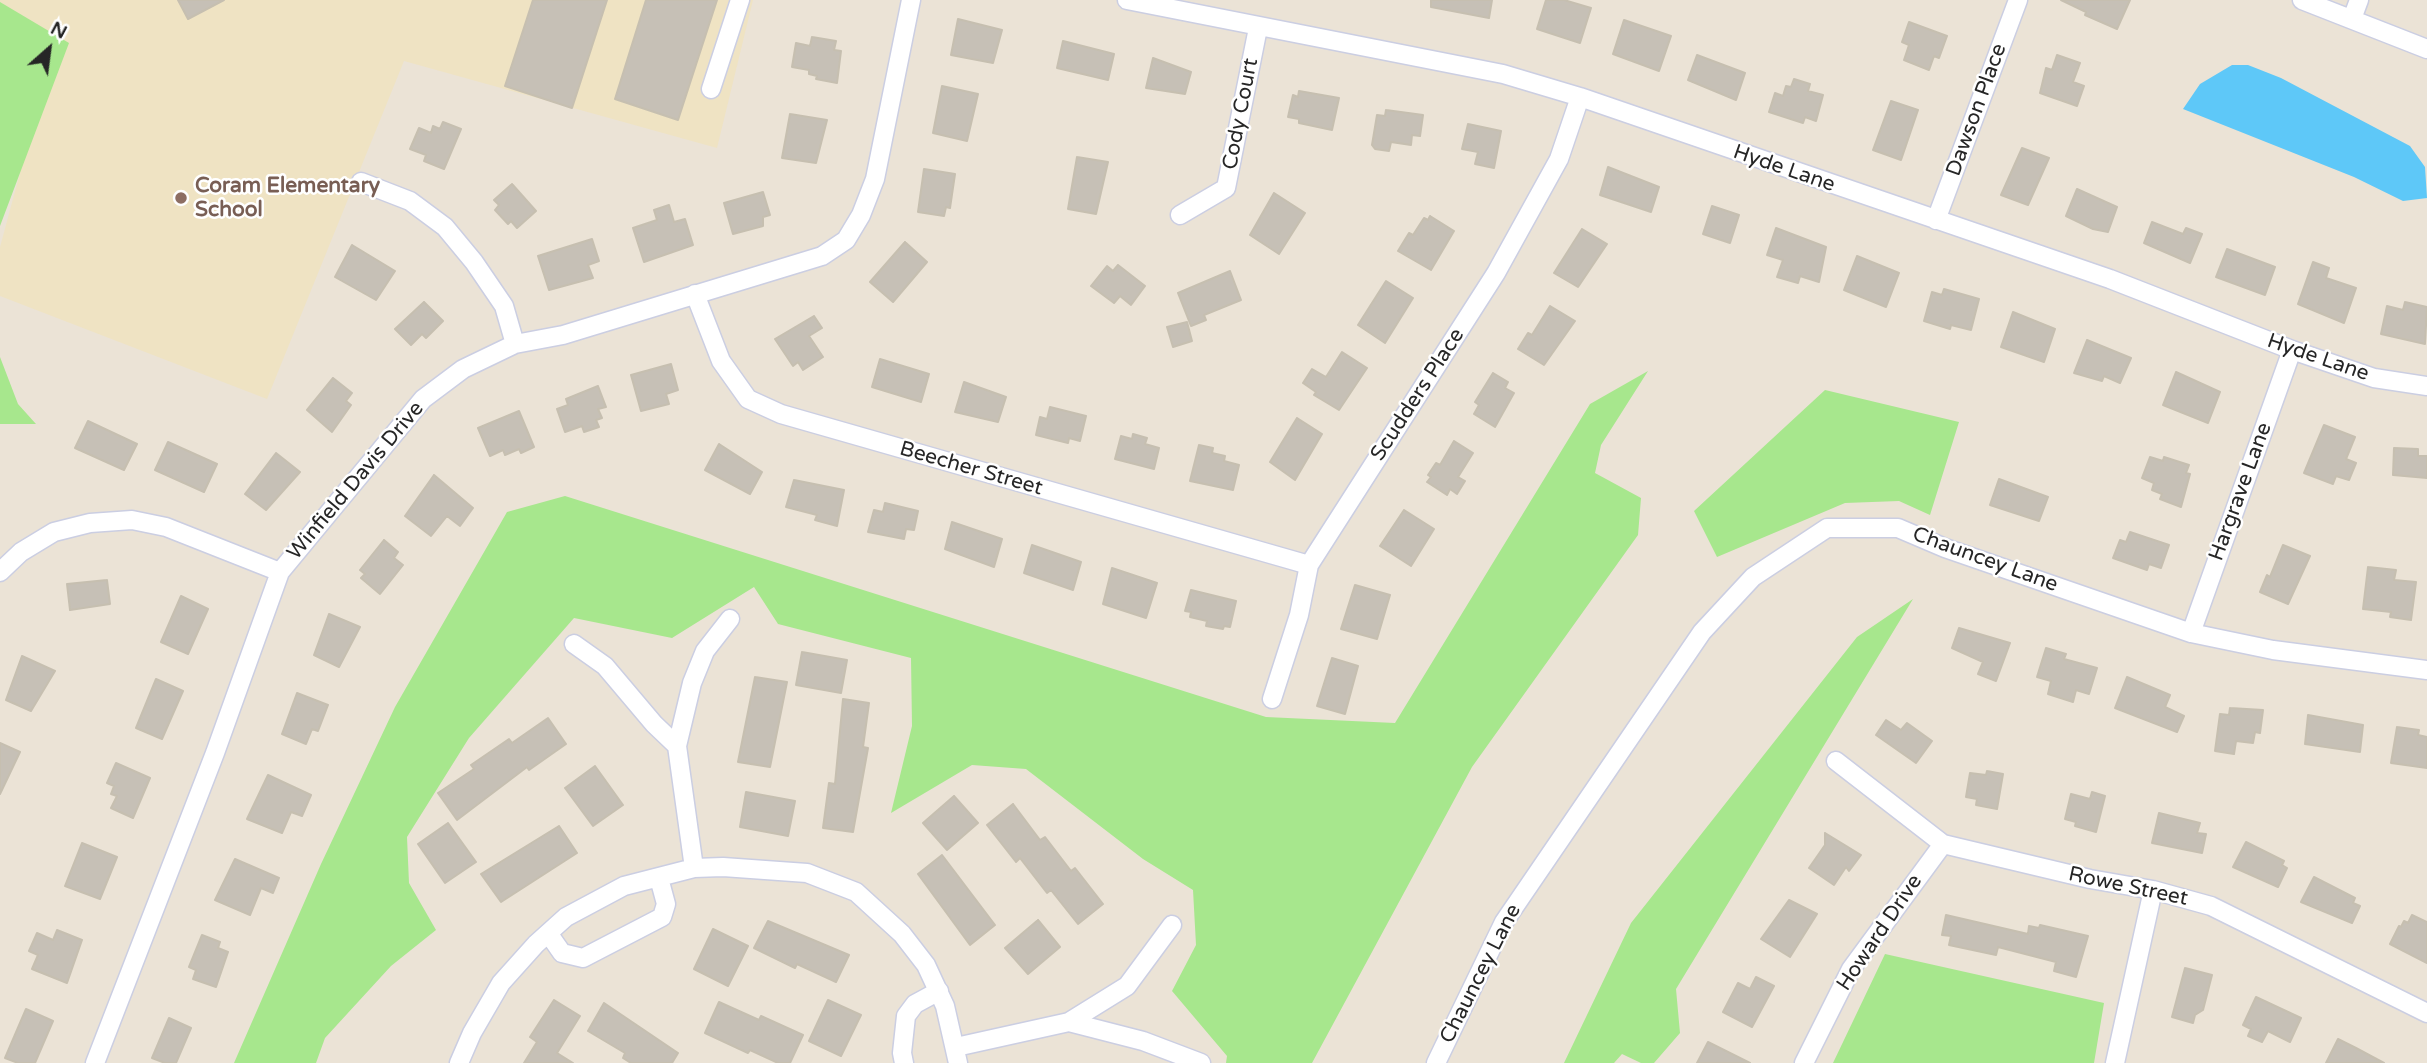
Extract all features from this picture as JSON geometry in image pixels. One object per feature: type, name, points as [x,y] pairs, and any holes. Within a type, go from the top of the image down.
[{"type":"street","points":[[711,89],[740,0]]},
{"type":"street","name":"Winfield Davis Drive","points":[[95,1063],[215,752],[280,572],[423,399],[463,369],[515,344],[563,335],[822,256],[846,240],[861,215],[875,179],[911,0]]},
{"type":"street","name":"Hyde Lane","points":[[1127,0],[1258,28],[1503,74],[1580,97],[2110,279],[2292,350],[2374,378],[2427,386]]},
{"type":"street","name":"Dawson Place","points":[[1936,220],[2018,0]]},
{"type":"street","points":[[2302,0],[2427,49]]},
{"type":"street","points":[[2352,19],[2359,0]]},
{"type":"street","name":"Cody Court","points":[[1181,215],[1226,188],[1258,28]]},
{"type":"street","name":"Scudders Place","points":[[1272,699],[1299,615],[1309,565],[1496,273],[1559,159],[1580,97]]},
{"type":"street","points":[[361,182],[410,201],[446,227],[504,306],[515,344]]},
{"type":"street","name":"Beecher Street","points":[[695,294],[721,361],[748,399],[782,414],[1309,565]]},
{"type":"street","name":"Hargrave Lane","points":[[2191,633],[2292,350]]},
{"type":"street","points":[[0,572],[21,552],[54,532],[90,523],[132,520],[166,527],[280,572]]},
{"type":"street","name":"Chauncey Lane","points":[[1436,1063],[1504,922],[1702,632],[1753,577],[1827,528],[1898,528],[1945,548],[2191,633],[2273,650],[2427,670]]},
{"type":"street","points":[[694,868],[677,746],[692,683],[705,651],[730,619]]},
{"type":"street","points":[[574,644],[605,666],[654,724],[677,746]]},
{"type":"street","name":"Rowe Street","points":[[1836,761],[1943,844],[2090,879],[2153,890],[2211,906],[2427,1013]]},
{"type":"street","name":"Howard Drive","points":[[1804,1063],[1851,969],[1943,844]]},
{"type":"street","points":[[459,1063],[495,992],[513,967],[548,933],[604,894],[694,868],[785,870],[842,884],[856,892],[915,948],[939,991],[957,1055],[1069,1022],[1127,986],[1172,925]]},
{"type":"street","points":[[548,933],[562,953],[583,958],[662,917],[666,904],[659,878]]},
{"type":"street","points":[[2115,1063],[2153,890]]},
{"type":"street","points":[[904,1063],[902,1053],[906,1016],[915,1004],[939,991]]},
{"type":"street","points":[[1069,1022],[1143,1041],[1201,1063]]},
{"type":"shaded area","name":"Coram Elementary School","points":[[0,0],[753,0],[717,148],[404,61],[267,399],[0,296],[0,247],[54,47],[0,18]]},
{"type":"green space","points":[[0,2],[69,43],[0,226]]},
{"type":"green space","points":[[0,357],[18,404],[36,424],[0,424]]},
{"type":"green space","points":[[1648,371],[1601,445],[1595,473],[1641,498],[1638,535],[1472,767],[1312,1063],[1226,1063],[1227,1056],[1172,991],[1196,945],[1193,890],[1143,859],[1026,769],[972,765],[891,813],[912,726],[911,658],[778,624],[754,587],[672,638],[574,618],[469,738],[407,837],[409,883],[436,930],[391,966],[325,1038],[316,1063],[234,1063],[321,864],[395,707],[507,512],[565,496],[1266,717],[1395,723],[1590,404]]},
{"type":"green space","points":[[1825,390],[1959,422],[1930,515],[1899,501],[1845,503],[1717,557],[1694,511]]},
{"type":"green space","points":[[1913,599],[1676,989],[1680,1033],[1654,1063],[1641,1063],[1622,1054],[1614,1063],[1564,1063],[1631,923],[1857,637]]},
{"type":"green space","points":[[1885,954],[2104,1003],[2094,1063],[1833,1063]]},
{"type":"water","points":[[2232,65],[2248,65],[2281,78],[2410,146],[2425,167],[2427,198],[2403,201],[2354,177],[2183,109],[2200,84]]},
{"type":"building","points":[[178,0],[224,0],[188,19]]},
{"type":"building","points":[[533,0],[607,0],[572,108],[505,86]]},
{"type":"building","points":[[646,0],[717,0],[678,120],[615,99]]},
{"type":"building","points":[[1431,0],[1492,0],[1489,18],[1431,7]]},
{"type":"building","points":[[1546,0],[1564,0],[1591,8],[1580,43],[1537,29]]},
{"type":"building","points":[[2061,0],[2130,0],[2117,29],[2085,15],[2086,12]]},
{"type":"building","points":[[958,19],[1002,30],[993,63],[951,55]]},
{"type":"building","points":[[1624,20],[1671,36],[1659,71],[1613,54]]},
{"type":"building","points":[[1909,22],[1947,36],[1939,58],[1934,56],[1929,70],[1904,60],[1909,45],[1902,42]]},
{"type":"building","points":[[812,37],[836,41],[834,50],[841,51],[837,83],[816,79],[817,76],[809,74],[809,70],[792,67],[796,43],[810,46]]},
{"type":"building","points":[[1063,41],[1114,54],[1108,80],[1057,68]]},
{"type":"building","points":[[1697,55],[1745,73],[1736,100],[1688,80]]},
{"type":"building","points":[[2057,55],[2080,63],[2073,82],[2084,86],[2077,106],[2040,93],[2046,68],[2052,70]]},
{"type":"building","points":[[1153,58],[1191,72],[1185,94],[1146,88]]},
{"type":"building","points":[[1794,79],[1810,84],[1808,91],[1823,95],[1816,121],[1805,117],[1803,123],[1769,112],[1775,93],[1783,96],[1786,86],[1791,87]]},
{"type":"building","points":[[942,86],[978,94],[967,141],[933,133]]},
{"type":"building","points":[[1299,91],[1339,98],[1332,130],[1299,123],[1299,119],[1288,117],[1293,95],[1298,97]]},
{"type":"building","points":[[1891,101],[1918,110],[1901,160],[1873,150]]},
{"type":"building","points":[[1386,110],[1423,115],[1420,136],[1412,135],[1411,145],[1391,142],[1389,151],[1375,149],[1372,145],[1377,115],[1385,116]]},
{"type":"building","points":[[790,114],[827,120],[816,163],[782,158]]},
{"type":"building","points":[[443,122],[461,129],[444,169],[424,161],[426,155],[410,149],[419,128],[431,133],[433,126],[440,129]]},
{"type":"building","points":[[1468,124],[1501,131],[1494,168],[1475,164],[1478,152],[1462,149]]},
{"type":"building","points":[[2022,148],[2049,158],[2028,205],[2001,195]]},
{"type":"building","points":[[1077,157],[1108,162],[1096,214],[1068,209]]},
{"type":"building","points":[[1608,167],[1659,187],[1651,212],[1600,195]]},
{"type":"building","points":[[924,169],[955,174],[950,208],[946,207],[944,216],[918,212]]},
{"type":"building","points":[[512,184],[536,211],[517,228],[511,221],[508,224],[495,210],[499,205],[494,200]]},
{"type":"building","points":[[2077,189],[2117,207],[2108,232],[2093,229],[2066,216]]},
{"type":"building","points":[[763,192],[770,215],[763,217],[763,226],[733,234],[724,203]]},
{"type":"building","points":[[1274,193],[1305,213],[1279,254],[1250,235]]},
{"type":"building","points":[[669,205],[674,222],[685,219],[693,245],[644,262],[633,228],[657,220],[654,210]]},
{"type":"building","points":[[1712,206],[1739,215],[1730,243],[1703,234]]},
{"type":"building","points":[[1430,216],[1454,231],[1431,270],[1398,251],[1409,233],[1413,235],[1424,218],[1428,220]]},
{"type":"building","points":[[2152,222],[2183,234],[2186,228],[2202,234],[2190,263],[2144,243]]},
{"type":"building","points":[[1776,228],[1826,247],[1819,282],[1800,276],[1798,283],[1777,277],[1783,260],[1767,255]]},
{"type":"building","points":[[1582,229],[1607,244],[1578,287],[1554,273]]},
{"type":"building","points":[[592,239],[599,261],[588,265],[593,278],[549,290],[538,256]]},
{"type":"building","points":[[905,242],[927,262],[893,302],[870,282]]},
{"type":"building","points":[[352,245],[395,271],[376,300],[335,277]]},
{"type":"building","points":[[2227,249],[2275,267],[2265,295],[2216,277]]},
{"type":"building","points":[[1857,256],[1899,273],[1886,307],[1844,290]]},
{"type":"building","points":[[2313,262],[2329,268],[2326,278],[2356,288],[2344,323],[2298,304]]},
{"type":"building","points":[[1118,265],[1145,286],[1131,305],[1120,296],[1114,303],[1091,286],[1107,266],[1113,271]]},
{"type":"building","points":[[1230,271],[1241,300],[1204,315],[1206,320],[1191,326],[1178,293]]},
{"type":"building","points":[[1386,281],[1413,298],[1385,343],[1358,325]]},
{"type":"building","points":[[1944,289],[1979,299],[1971,330],[1951,325],[1950,329],[1924,321],[1932,292],[1942,295]]},
{"type":"building","points":[[424,302],[443,321],[426,338],[422,334],[411,345],[395,329]]},
{"type":"building","points":[[2405,302],[2427,307],[2425,344],[2381,334],[2387,306],[2403,310]]},
{"type":"building","points":[[1550,306],[1575,321],[1544,365],[1518,349],[1528,333],[1532,335]]},
{"type":"building","points":[[2013,312],[2055,329],[2044,362],[2001,347]]},
{"type":"building","points":[[814,316],[822,328],[809,336],[823,357],[803,370],[798,362],[793,366],[775,339]]},
{"type":"building","points":[[1187,322],[1192,341],[1173,347],[1167,327]]},
{"type":"building","points":[[2087,340],[2131,358],[2120,383],[2104,376],[2102,381],[2074,373]]},
{"type":"building","points":[[1342,352],[1367,368],[1339,410],[1314,395],[1316,392],[1303,383],[1312,369],[1326,377]]},
{"type":"building","points":[[880,359],[929,374],[921,402],[872,387]]},
{"type":"building","points":[[671,364],[678,390],[666,394],[669,404],[641,411],[631,375]]},
{"type":"building","points":[[2176,372],[2220,392],[2208,423],[2163,405]]},
{"type":"building","points":[[1493,373],[1508,382],[1505,388],[1514,393],[1495,427],[1474,414],[1479,405],[1475,402]]},
{"type":"building","points":[[333,378],[352,393],[346,401],[351,405],[332,432],[307,410]]},
{"type":"building","points":[[964,382],[1006,397],[998,422],[955,412]]},
{"type":"building","points":[[598,386],[606,407],[598,409],[602,418],[596,420],[599,427],[584,432],[582,426],[565,432],[557,409],[568,405],[566,399]]},
{"type":"building","points":[[1050,407],[1086,416],[1080,441],[1069,438],[1068,443],[1036,435],[1040,417],[1047,419]]},
{"type":"building","points":[[519,411],[534,447],[521,453],[519,449],[505,455],[503,450],[490,456],[478,428]]},
{"type":"building","points":[[1297,418],[1322,434],[1295,480],[1270,462]]},
{"type":"building","points":[[88,421],[137,444],[124,470],[75,448]]},
{"type":"building","points":[[2324,425],[2355,437],[2346,459],[2356,463],[2349,480],[2336,476],[2333,484],[2304,473]]},
{"type":"building","points":[[1133,434],[1147,438],[1145,444],[1159,448],[1154,469],[1115,459],[1121,436],[1132,439]]},
{"type":"building","points":[[1454,441],[1473,453],[1458,477],[1465,481],[1457,494],[1450,489],[1447,495],[1427,482],[1431,477],[1428,475],[1436,463],[1440,465]]},
{"type":"building","points":[[168,442],[217,464],[204,492],[155,470]]},
{"type":"building","points":[[719,444],[762,472],[750,494],[705,470]]},
{"type":"building","points":[[1199,445],[1213,448],[1212,453],[1225,456],[1224,461],[1239,465],[1233,490],[1190,481]]},
{"type":"building","points":[[2394,448],[2418,449],[2418,456],[2427,456],[2427,478],[2393,475]]},
{"type":"building","points":[[276,453],[300,472],[266,510],[245,494]]},
{"type":"building","points":[[2150,457],[2163,461],[2164,457],[2189,465],[2186,473],[2190,474],[2181,507],[2160,499],[2162,494],[2152,490],[2154,483],[2142,478]]},
{"type":"building","points":[[434,475],[473,508],[460,526],[447,516],[431,536],[405,516]]},
{"type":"building","points":[[1999,479],[2048,497],[2039,521],[1990,505]]},
{"type":"building","points":[[794,480],[844,490],[837,526],[815,520],[817,515],[786,507]]},
{"type":"building","points":[[885,503],[918,511],[914,530],[906,529],[904,539],[868,532],[874,510],[883,512]]},
{"type":"building","points":[[1404,510],[1434,529],[1411,566],[1380,546]]},
{"type":"building","points":[[952,522],[1002,539],[994,567],[945,549]]},
{"type":"building","points":[[2130,532],[2169,545],[2161,568],[2149,564],[2147,570],[2113,558],[2120,540],[2126,542]]},
{"type":"building","points":[[384,540],[398,552],[394,558],[403,565],[380,594],[361,578],[365,574],[360,570]]},
{"type":"building","points":[[1032,545],[1081,562],[1073,590],[1024,573]]},
{"type":"building","points":[[2283,545],[2310,556],[2288,604],[2260,592],[2267,575],[2270,577]]},
{"type":"building","points":[[2368,567],[2396,570],[2394,580],[2416,582],[2411,620],[2390,617],[2391,612],[2363,609]]},
{"type":"building","points":[[1112,568],[1157,583],[1146,618],[1103,604]]},
{"type":"building","points":[[107,580],[110,604],[70,610],[67,584]]},
{"type":"building","points":[[1355,585],[1390,595],[1377,639],[1341,629]]},
{"type":"building","points":[[1191,590],[1236,601],[1230,627],[1224,626],[1223,629],[1206,626],[1207,621],[1190,617],[1191,612],[1185,611]]},
{"type":"building","points":[[181,596],[208,609],[188,654],[161,642]]},
{"type":"building","points":[[329,614],[360,627],[339,667],[314,655]]},
{"type":"building","points":[[1959,628],[2010,643],[1996,681],[1978,674],[1983,662],[1952,648]]},
{"type":"building","points":[[2046,648],[2066,654],[2064,659],[2097,668],[2089,694],[2076,690],[2073,702],[2048,694],[2051,681],[2037,677]]},
{"type":"building","points":[[802,652],[847,660],[841,693],[796,685]]},
{"type":"building","points":[[22,656],[55,671],[31,711],[6,700]]},
{"type":"building","points":[[1332,658],[1358,666],[1345,714],[1317,706]]},
{"type":"building","points":[[755,677],[787,682],[770,767],[738,762]]},
{"type":"building","points":[[2127,677],[2170,695],[2165,707],[2184,716],[2177,732],[2115,708]]},
{"type":"building","points":[[156,679],[183,691],[162,739],[136,728]]},
{"type":"building","points":[[297,693],[328,705],[318,731],[312,729],[306,744],[282,734]]},
{"type":"building","points":[[843,699],[869,703],[863,747],[868,748],[853,832],[823,828],[829,783],[835,784]]},
{"type":"building","points":[[2230,708],[2263,710],[2260,733],[2255,732],[2253,743],[2236,741],[2234,754],[2215,751],[2220,714],[2229,715]]},
{"type":"building","points":[[2308,715],[2363,725],[2360,752],[2305,744]]},
{"type":"building","points":[[548,718],[566,744],[529,770],[527,767],[457,820],[438,793],[474,769],[471,765],[509,739],[512,743]]},
{"type":"building","points":[[1886,720],[1901,730],[1907,723],[1932,741],[1916,763],[1876,735]]},
{"type":"building","points":[[2397,727],[2419,730],[2418,735],[2427,737],[2427,768],[2391,763]]},
{"type":"building","points":[[0,743],[20,752],[0,794]]},
{"type":"building","points":[[116,763],[150,778],[133,818],[111,808],[117,796],[111,794],[114,786],[107,783]]},
{"type":"building","points":[[595,766],[623,805],[593,826],[565,788]]},
{"type":"building","points":[[1987,771],[2003,774],[1997,809],[1976,805],[1977,799],[1966,797],[1970,773],[1986,775]]},
{"type":"building","points":[[268,775],[311,795],[302,816],[291,812],[282,833],[247,819]]},
{"type":"building","points":[[746,792],[795,801],[788,836],[740,827]]},
{"type":"building","points":[[2092,792],[2105,796],[2096,832],[2075,826],[2076,822],[2065,819],[2071,794],[2090,799]]},
{"type":"building","points":[[954,796],[978,823],[947,850],[923,823]]},
{"type":"building","points":[[1013,804],[1040,840],[1045,837],[1071,871],[1075,868],[1103,904],[1078,924],[1051,890],[1047,893],[1020,858],[1016,862],[987,825]]},
{"type":"building","points":[[2159,813],[2200,823],[2197,833],[2206,834],[2202,853],[2152,843]]},
{"type":"building","points":[[448,823],[476,862],[445,883],[418,844]]},
{"type":"building","points":[[559,826],[577,853],[501,902],[481,874]]},
{"type":"building","points":[[1825,833],[1861,855],[1849,871],[1846,867],[1834,885],[1809,868],[1825,845]]},
{"type":"building","points":[[2246,842],[2284,861],[2282,865],[2287,868],[2278,887],[2233,867]]},
{"type":"building","points":[[82,843],[117,857],[100,899],[65,886]]},
{"type":"building","points":[[942,855],[995,925],[970,945],[918,874]]},
{"type":"building","points":[[235,859],[279,878],[273,893],[261,888],[250,915],[215,900]]},
{"type":"building","points":[[2314,877],[2355,898],[2353,903],[2360,906],[2352,923],[2301,902]]},
{"type":"building","points":[[1789,900],[1817,914],[1790,957],[1761,939]]},
{"type":"building","points":[[1946,915],[2028,934],[2029,926],[2039,928],[2040,925],[2088,936],[2076,977],[2054,971],[2056,962],[1998,947],[1996,955],[1949,945],[1951,936],[1942,935]]},
{"type":"building","points":[[2412,915],[2427,922],[2427,963],[2390,944],[2399,926],[2401,927],[2404,921],[2408,923]]},
{"type":"building","points":[[1038,920],[1060,947],[1028,974],[1005,948]]},
{"type":"building","points":[[768,921],[849,955],[836,982],[797,964],[795,968],[754,948]]},
{"type":"building","points":[[713,929],[748,946],[728,986],[694,969]]},
{"type":"building","points":[[57,930],[82,940],[67,983],[32,969],[38,955],[29,951],[37,933],[53,940]]},
{"type":"building","points":[[202,935],[220,942],[218,948],[228,952],[216,987],[193,979],[196,970],[189,967]]},
{"type":"building","points":[[2185,968],[2212,975],[2203,1010],[2195,1015],[2193,1023],[2172,1017]]},
{"type":"building","points":[[1756,977],[1774,986],[1752,1027],[1723,1012],[1738,983],[1750,989]]},
{"type":"building","points":[[2256,997],[2301,1018],[2290,1042],[2268,1031],[2262,1042],[2248,1036],[2251,1029],[2243,1025]]},
{"type":"building","points":[[554,1000],[580,1016],[557,1053],[573,1063],[524,1063],[537,1042],[530,1037]]},
{"type":"building","points":[[828,1000],[861,1015],[841,1056],[809,1041]]},
{"type":"building","points":[[719,1002],[759,1020],[761,1016],[803,1035],[790,1063],[778,1063],[750,1050],[748,1053],[705,1033]]},
{"type":"building","points":[[604,1003],[678,1053],[672,1063],[631,1063],[623,1058],[625,1053],[588,1031]]},
{"type":"building","points":[[26,1009],[53,1021],[35,1063],[18,1063],[5,1058]]},
{"type":"building","points":[[169,1018],[191,1028],[176,1063],[165,1063],[152,1058]]},
{"type":"building","points":[[2338,1039],[2356,1048],[2384,1063],[2326,1063]]},
{"type":"building","points":[[1708,1042],[1750,1063],[1697,1063]]},
{"type":"place","name":"Coram Elementary School","points":[[181,198]]}]
